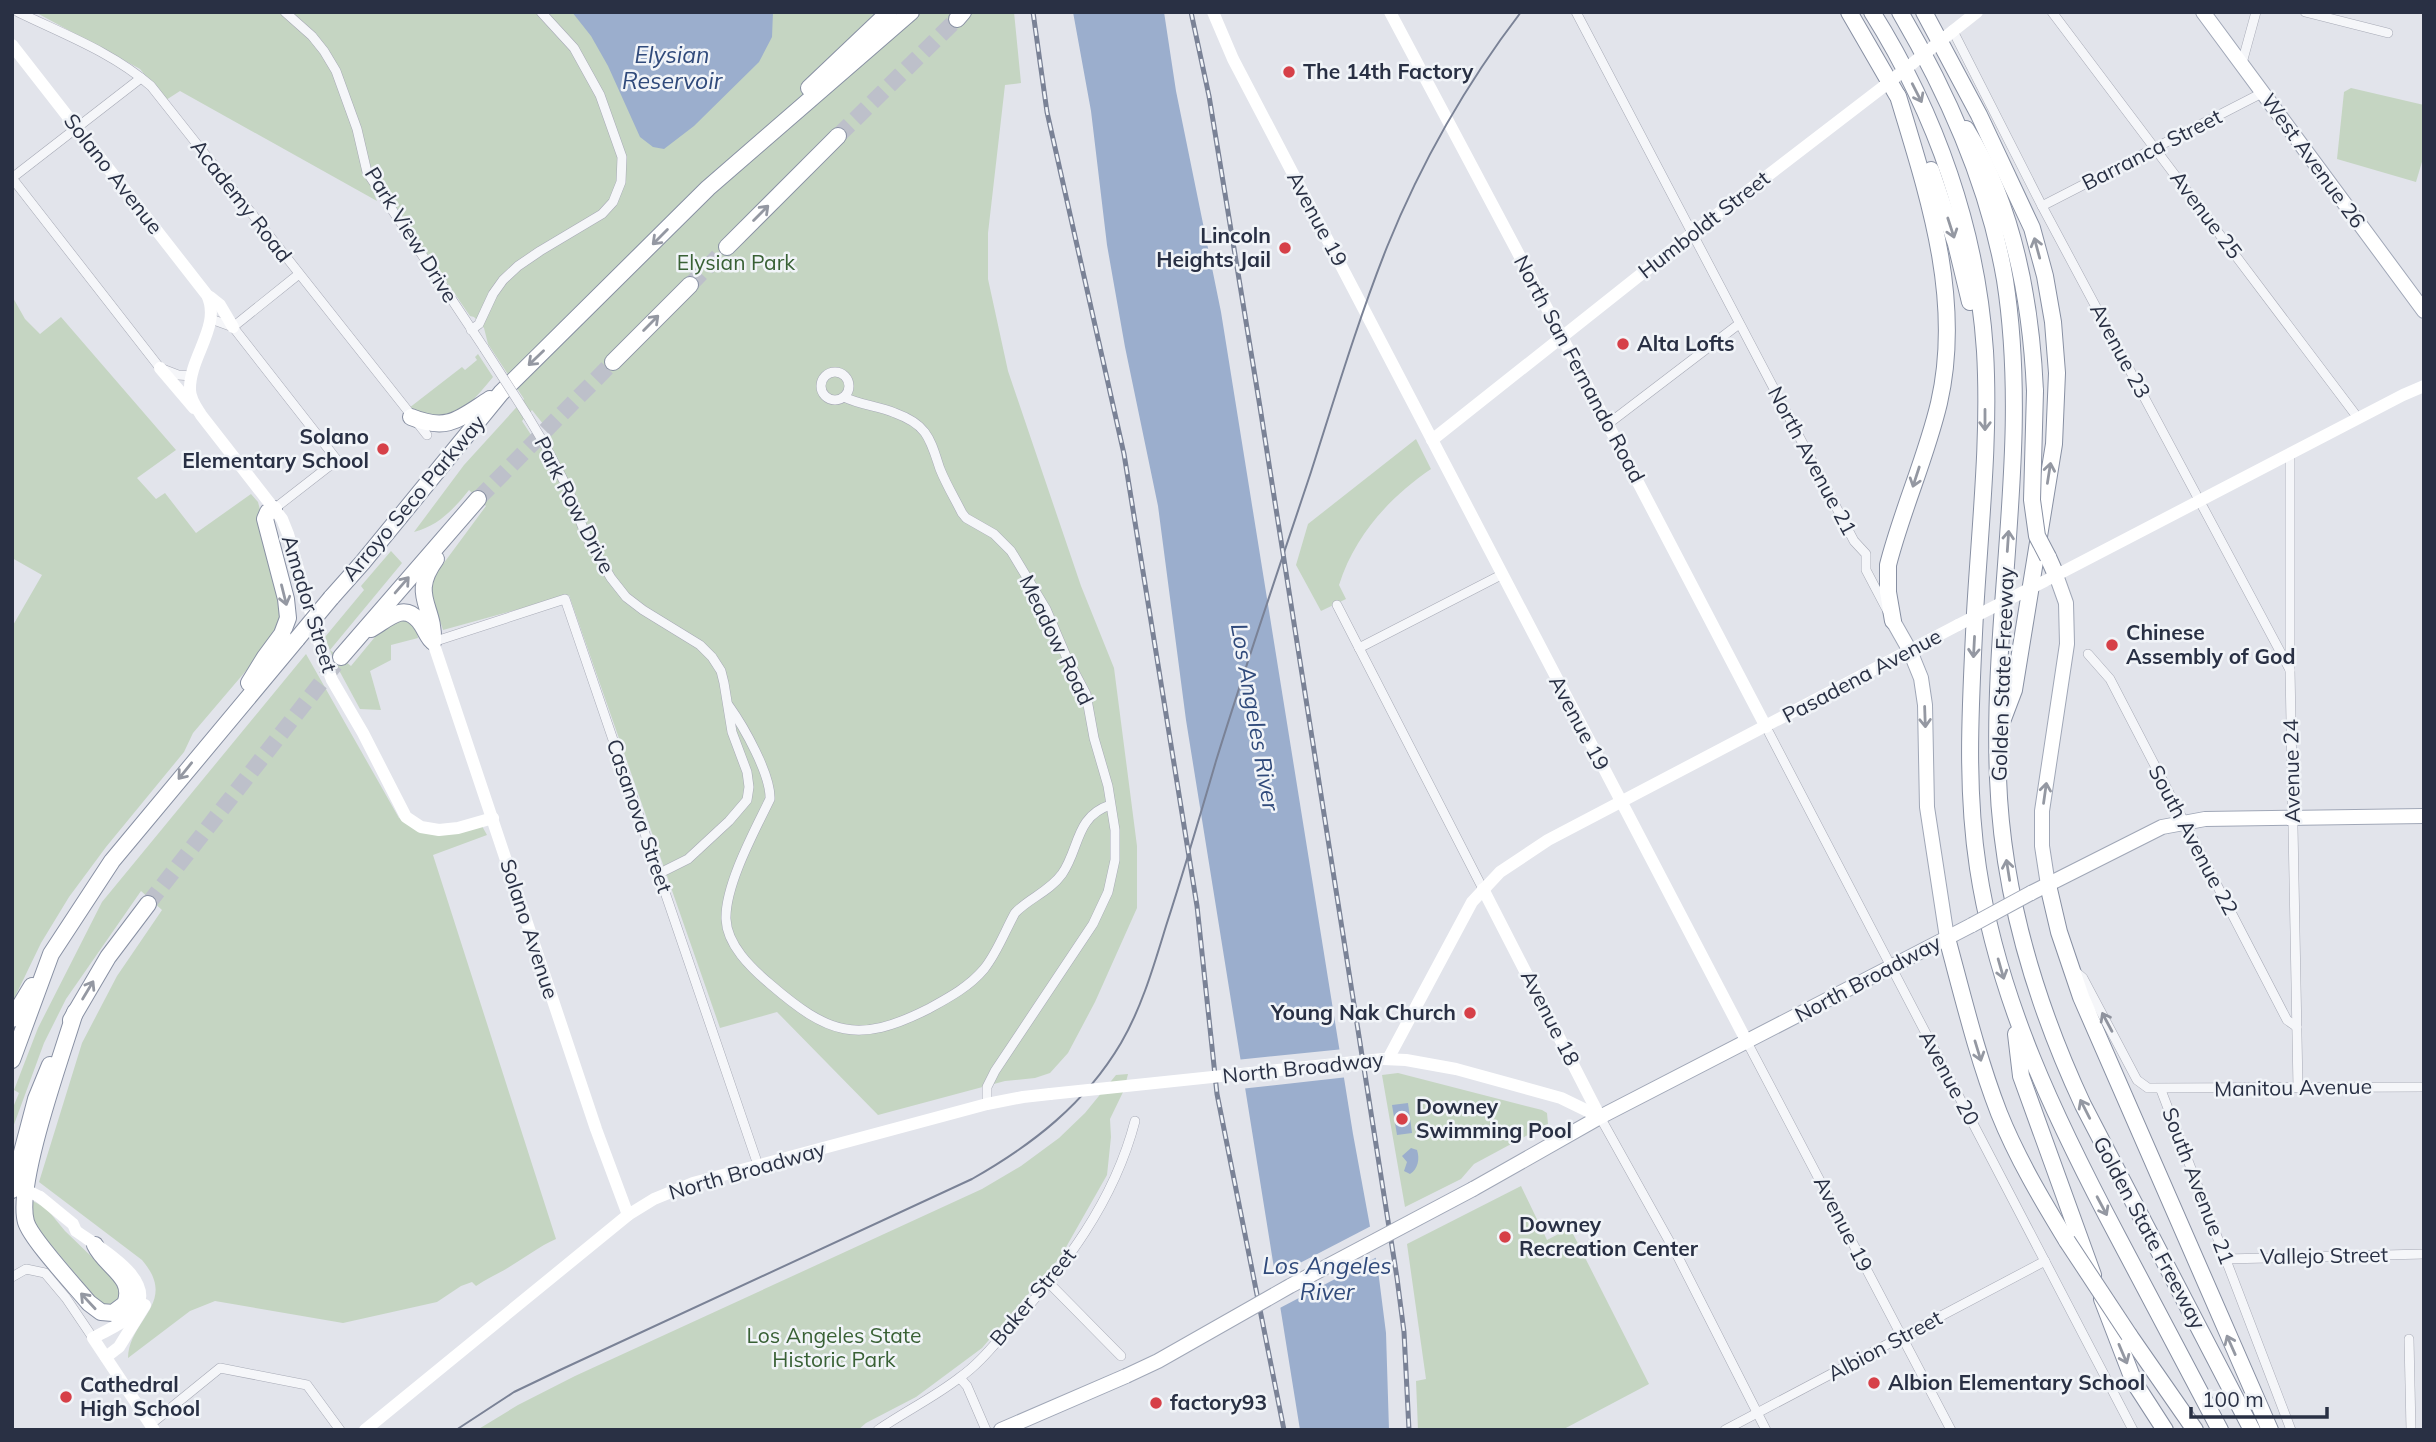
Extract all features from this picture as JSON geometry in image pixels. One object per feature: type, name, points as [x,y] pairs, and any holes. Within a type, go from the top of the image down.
[{"type":"highway","points":[[708,188],[889,12]]},
{"type":"highway","name":"Arroyo Seco Parkway","points":[[12,1060],[51,954],[112,861],[501,393],[708,188],[911,12]]},
{"type":"highway","points":[[1849,12],[1898,96],[1937,185],[1985,352]]},
{"type":"highway","name":"Golden State Freeway","points":[[1872,12],[1891,42],[1925,110],[1957,193],[1978,293],[1985,352],[1985,445],[1969,753],[1977,864],[1987,921],[2013,1010],[2070,1146],[2220,1430]]},
{"type":"highway","name":"Golden State Freeway","points":[[1900,12],[1942,89],[1982,190],[2004,278],[2011,327],[2015,382],[2014,457],[1999,665],[1998,778],[2008,875],[2023,943],[2037,994],[2082,1105],[2252,1430]]},
{"type":"highway","points":[[1924,12],[1979,115],[2032,228],[2053,322],[2057,373],[2054,444],[2014,690],[1998,731]]},
{"type":"highway","points":[[1942,89],[1985,160],[2004,211],[2020,267],[2033,349],[2035,391],[2032,500],[2038,536],[2048,557],[2051,578]]},
{"type":"highway","points":[[1892,621],[1888,565],[1939,402],[1945,363],[1947,314],[1941,257],[1926,183],[1898,96]]},
{"type":"highway","points":[[727,247],[838,136]]},
{"type":"highway","points":[[613,362],[690,285]]},
{"type":"highway","points":[[411,417],[426,423],[446,424],[456,421],[501,393]]},
{"type":"highway","points":[[341,657],[478,499]]},
{"type":"highway","points":[[229,719],[286,627],[286,599],[265,519],[268,512],[274,509]]},
{"type":"highway","points":[[433,642],[434,628],[422,588],[444,537]]},
{"type":"highway","points":[[357,636],[392,614],[403,612],[413,615],[433,642]]},
{"type":"highway","points":[[2048,885],[2059,932],[2081,996],[2270,1430]]},
{"type":"highway","points":[[12,1190],[36,1099],[53,1057],[75,1012],[108,957],[148,904]]},
{"type":"highway","points":[[1947,938],[1982,1064],[2000,1115],[2040,1197],[2129,1335],[2195,1430]]},
{"type":"highway","points":[[12,1019],[51,954]]},
{"type":"highway","points":[[2013,1010],[2021,1076],[2079,1237],[2134,1382],[2165,1430]]},
{"type":"highway","points":[[75,1012],[37,1137],[23,1207],[30,1230],[89,1303],[101,1312],[113,1313],[125,1304],[127,1287],[123,1278],[100,1255],[95,1245]]},
{"type":"main road","name":"Avenue 19","points":[[1213,12],[1233,59],[1746,1042]]},
{"type":"main road","name":"North San Fernando Road","points":[[1390,12],[1766,727]]},
{"type":"main road","name":"Humboldt Street","points":[[1432,440],[1978,12]]},
{"type":"main road","name":"West Avenue 26","points":[[2203,12],[2424,311]]},
{"type":"main road","name":"Solano Avenue","points":[[12,45],[209,300],[220,305],[233,327]]},
{"type":"main road","points":[[192,376],[211,319],[209,300]]},
{"type":"main road","points":[[160,368],[201,415]]},
{"type":"main road","name":"Amador Street","points":[[192,376],[191,397],[201,415],[274,509],[288,534],[318,642],[332,680],[406,817],[421,827],[439,830],[493,818]]},
{"type":"main road","name":"Pasadena Avenue","points":[[1385,1059],[1472,902],[1500,872],[1526,852],[1958,625],[2424,386]]},
{"type":"main road","points":[[2048,885],[2042,846],[2042,811],[2068,632],[2066,603],[2051,578]]},
{"type":"main road","name":"North Avenue 21","points":[[1892,621],[1910,651],[1921,678],[1927,807],[1947,938]]},
{"type":"main road","name":"Solano Avenue","points":[[433,642],[565,1038],[628,1215]]},
{"type":"main road","name":"North Broadway","points":[[365,1430],[628,1215],[681,1187],[987,1104],[1023,1097],[1385,1059],[1431,1064],[1482,1076],[1561,1098],[1600,1117],[2162,827],[2205,819],[2424,816]]},
{"type":"main road","name":"Avenue 18","points":[[1483,888],[1600,1117]]},
{"type":"main road","points":[[1001,1430],[1158,1361],[1600,1117]]},
{"type":"main road","points":[[12,1183],[40,1197],[73,1224],[76,1231],[132,1273],[139,1286],[136,1308],[129,1317],[93,1338],[152,1427]]},
{"type":"main road","points":[[73,1224],[81,1224],[130,1262],[146,1282],[146,1301],[142,1314],[119,1347],[106,1357]]},
{"type":"street","name":"Academy Road","points":[[18,12],[107,55],[151,86],[427,435]]},
{"type":"street","name":"Park View Drive","points":[[285,12],[312,36],[324,51],[335,71],[357,129],[367,172],[484,348]]},
{"type":"street","points":[[471,330],[479,324],[503,280],[540,251],[602,214],[613,202],[621,182],[622,157],[600,95],[574,48],[541,12]]},
{"type":"street","name":"North Avenue 21","points":[[1576,12],[1854,541],[1866,554],[1866,570],[1892,621]]},
{"type":"street","name":"Avenue 25","points":[[2052,12],[2358,418]]},
{"type":"street","points":[[2242,63],[2256,12]]},
{"type":"street","points":[[2305,12],[2388,33]]},
{"type":"street","name":"Avenue 23","points":[[1953,31],[2042,206],[2290,670]]},
{"type":"street","points":[[141,78],[12,178],[160,368],[178,375],[192,376]]},
{"type":"street","name":"Barranca Street","points":[[2042,206],[2262,93]]},
{"type":"street","points":[[233,327],[299,274]]},
{"type":"street","points":[[211,319],[233,327],[337,460],[274,509]]},
{"type":"street","points":[[1608,424],[1739,324]]},
{"type":"street","name":"Park Row Drive","points":[[484,348],[545,444],[568,489],[586,536],[611,578],[626,597],[643,611],[700,645],[721,671],[732,732],[747,772],[747,800],[729,821],[688,859],[658,874]]},
{"type":"street","name":"Meadow Road","points":[[844,397],[914,421],[929,435],[940,468],[962,513],[995,534],[1011,551],[1026,574],[1086,694],[1094,738],[1108,786],[1115,830],[1115,860],[1108,892],[1093,924],[1072,958],[995,1071],[987,1087],[987,1104]]},
{"type":"street","name":"Avenue 24","points":[[2291,454],[2290,670],[2298,1088]]},
{"type":"street","points":[[1359,648],[1501,575]]},
{"type":"street","name":"Casanova Street","points":[[433,642],[565,599],[758,1165]]},
{"type":"street","name":"Avenue 18","points":[[1337,605],[1483,888]]},
{"type":"street","name":"South Avenue 22","points":[[2088,654],[2110,679],[2287,1020],[2297,1027]]},
{"type":"street","points":[[729,706],[742,724],[768,778],[770,788],[769,799],[732,886],[727,909],[728,930],[732,941],[766,981],[807,1013],[836,1028],[872,1030],[895,1024],[968,985],[985,967],[1021,906],[1054,885],[1090,816],[1098,809],[1110,805]]},
{"type":"street","name":"Avenue 20","points":[[1766,727],[2133,1430]]},
{"type":"street","name":"South Avenue 21","points":[[2072,969],[2083,978],[2137,1080],[2148,1088],[2161,1090],[2291,1430]]},
{"type":"street","name":"Avenue 19","points":[[1746,1042],[1951,1430]]},
{"type":"street","name":"Manitou Avenue","points":[[2161,1090],[2424,1087]]},
{"type":"street","name":"Avenue 18","points":[[1600,1117],[1677,1255],[1766,1430]]},
{"type":"street","name":"Baker Street","points":[[878,1430],[960,1378],[979,1361],[1049,1284],[1098,1211],[1126,1156],[1135,1121]]},
{"type":"street","name":"Vallejo Street","points":[[2225,1259],[2424,1254]]},
{"type":"street","name":"Albion Street","points":[[1725,1430],[2045,1261]]},
{"type":"street","points":[[12,1278],[26,1269],[45,1273],[93,1338]]},
{"type":"street","points":[[1049,1284],[1121,1356]]},
{"type":"street","points":[[2409,1339],[2411,1430]]},
{"type":"street","points":[[152,1427],[220,1368],[307,1385],[340,1430]]},
{"type":"street","points":[[960,1378],[967,1386],[986,1430]]},
{"type":"green space","name":"Elysian Park","points":[[35,12],[1014,12],[1021,83],[1005,85],[988,233],[988,279],[1008,371],[1081,586],[1114,668],[1137,846],[1137,908],[1095,1002],[1068,1053],[1050,1073],[1035,1078],[1005,1081],[878,1115],[777,1012],[720,1028],[569,595],[443,630],[430,590],[432,579],[486,506],[469,490],[445,516],[431,526],[414,532],[464,465],[524,399],[488,344],[484,328],[470,316],[392,203],[374,194],[377,201],[180,91],[166,100],[140,69]],"holes":[[[532,410],[551,434],[539,447],[522,421]]]},
{"type":"green space","points":[[2351,88],[2424,105],[2424,155],[2416,182],[2337,159],[2344,92]]},
{"type":"green space","points":[[12,296],[25,319],[40,334],[61,317],[176,450],[137,478],[156,499],[165,493],[196,533],[251,494],[258,502],[283,599],[282,621],[273,639],[193,733],[184,752],[69,897],[41,943],[12,1003],[12,627],[42,575],[12,558]]},
{"type":"green space","points":[[478,354],[493,377],[466,406],[447,416],[435,417],[409,408],[462,367],[465,370],[477,360],[475,357]]},
{"type":"green space","points":[[1416,439],[1431,469],[1401,492],[1375,519],[1354,550],[1339,585],[1346,599],[1321,611],[1296,565],[1308,524]]},
{"type":"green space","points":[[391,551],[402,563],[330,650],[351,666],[384,626],[404,616],[421,631],[417,633],[418,638],[391,645],[391,660],[370,671],[381,710],[360,709],[334,661],[325,637],[364,590],[361,586]]},
{"type":"green space","points":[[306,654],[399,818],[428,833],[482,826],[487,835],[433,855],[556,1239],[476,1286],[472,1282],[461,1286],[437,1302],[343,1323],[215,1301],[190,1311],[128,1358],[130,1344],[154,1300],[156,1288],[152,1275],[142,1260],[39,1182],[82,1043],[117,976],[162,910],[141,891],[66,999],[44,1043],[12,1130],[12,1110],[19,1093],[14,1090],[38,1028],[102,902]]},
{"type":"green space","points":[[1398,1073],[1542,1110],[1547,1113],[1548,1124],[1474,1164],[1461,1179],[1405,1207],[1382,1075]]},
{"type":"green space","name":"Los Angeles State Historic Park","points":[[1128,1074],[1124,1090],[1110,1119],[1107,1175],[1061,1256],[982,1348],[916,1397],[866,1423],[858,1430],[477,1430],[518,1405],[575,1376],[982,1189],[1021,1166],[1059,1138],[1085,1113],[1116,1075]]},
{"type":"green space","name":"Downey Recreation Center","points":[[1521,1186],[1547,1240],[1570,1228],[1649,1384],[1562,1430],[1418,1430],[1416,1381],[1426,1379],[1407,1244]]},
{"type":"green space","points":[[29,1199],[46,1208],[65,1231],[123,1287],[122,1299],[113,1306],[104,1305],[95,1297],[31,1221]]},
{"type":"water","name":"Elysian Reservoir","points":[[572,12],[773,12],[772,37],[759,62],[694,126],[664,149],[653,147],[640,137],[608,66],[591,36]]},
{"type":"water","name":"Los Angeles River","points":[[1073,12],[1164,12],[1176,91],[1221,312],[1353,1134],[1378,1270],[1386,1333],[1389,1430],[1300,1430],[1186,720],[1158,506],[1107,245],[1091,111]]},
{"type":"water","name":"Downey Swimming Pool","points":[[1408,1103],[1412,1133],[1397,1135],[1392,1105]]},
{"type":"water","name":"Downey Swimming Pool","points":[[1411,1148],[1417,1150],[1418,1160],[1417,1167],[1410,1174],[1404,1171],[1407,1162],[1402,1156]]},
{"type":"pier","points":[[1344,1049],[1348,1077],[1240,1089],[1236,1060]]},
{"type":"pier","points":[[1373,1225],[1379,1256],[1276,1310],[1271,1278]]},
{"type":"tunnel","points":[[838,136],[957,19]]},
{"type":"tunnel","points":[[690,285],[727,247]]},
{"type":"tunnel","points":[[478,499],[613,362]]},
{"type":"tunnel","points":[[148,904],[341,657]]},
{"type":"tram line","points":[[456,1430],[514,1392],[972,1179],[1016,1152],[1056,1121],[1107,1065],[1128,1029],[1152,971],[1239,688],[1387,247],[1446,125],[1521,12]]},
{"type":"railway","points":[[1033,12],[1047,112],[1124,454],[1197,906],[1217,1094],[1284,1430]]},
{"type":"railway","points":[[1191,12],[1209,96],[1260,407],[1397,1278],[1404,1332],[1409,1430]]},
{"type":"place","name":"The 14th Factory","points":[[1289,72]]},
{"type":"place","name":"Lincoln Heights Jail","points":[[1285,248]]},
{"type":"place","name":"Alta Lofts","points":[[1623,344]]},
{"type":"place","name":"Solano Elementary School","points":[[383,449]]},
{"type":"place","name":"Chinese Assembly of God","points":[[2112,645]]},
{"type":"place","name":"Young Nak Church","points":[[1470,1013]]},
{"type":"place","name":"Downey Swimming Pool","points":[[1402,1119]]},
{"type":"place","name":"Downey Recreation Center","points":[[1505,1237]]},
{"type":"place","name":"Albion Elementary School","points":[[1874,1383]]},
{"type":"place","name":"Cathedral High School","points":[[66,1397]]},
{"type":"place","name":"factory93","points":[[1156,1403]]}]
